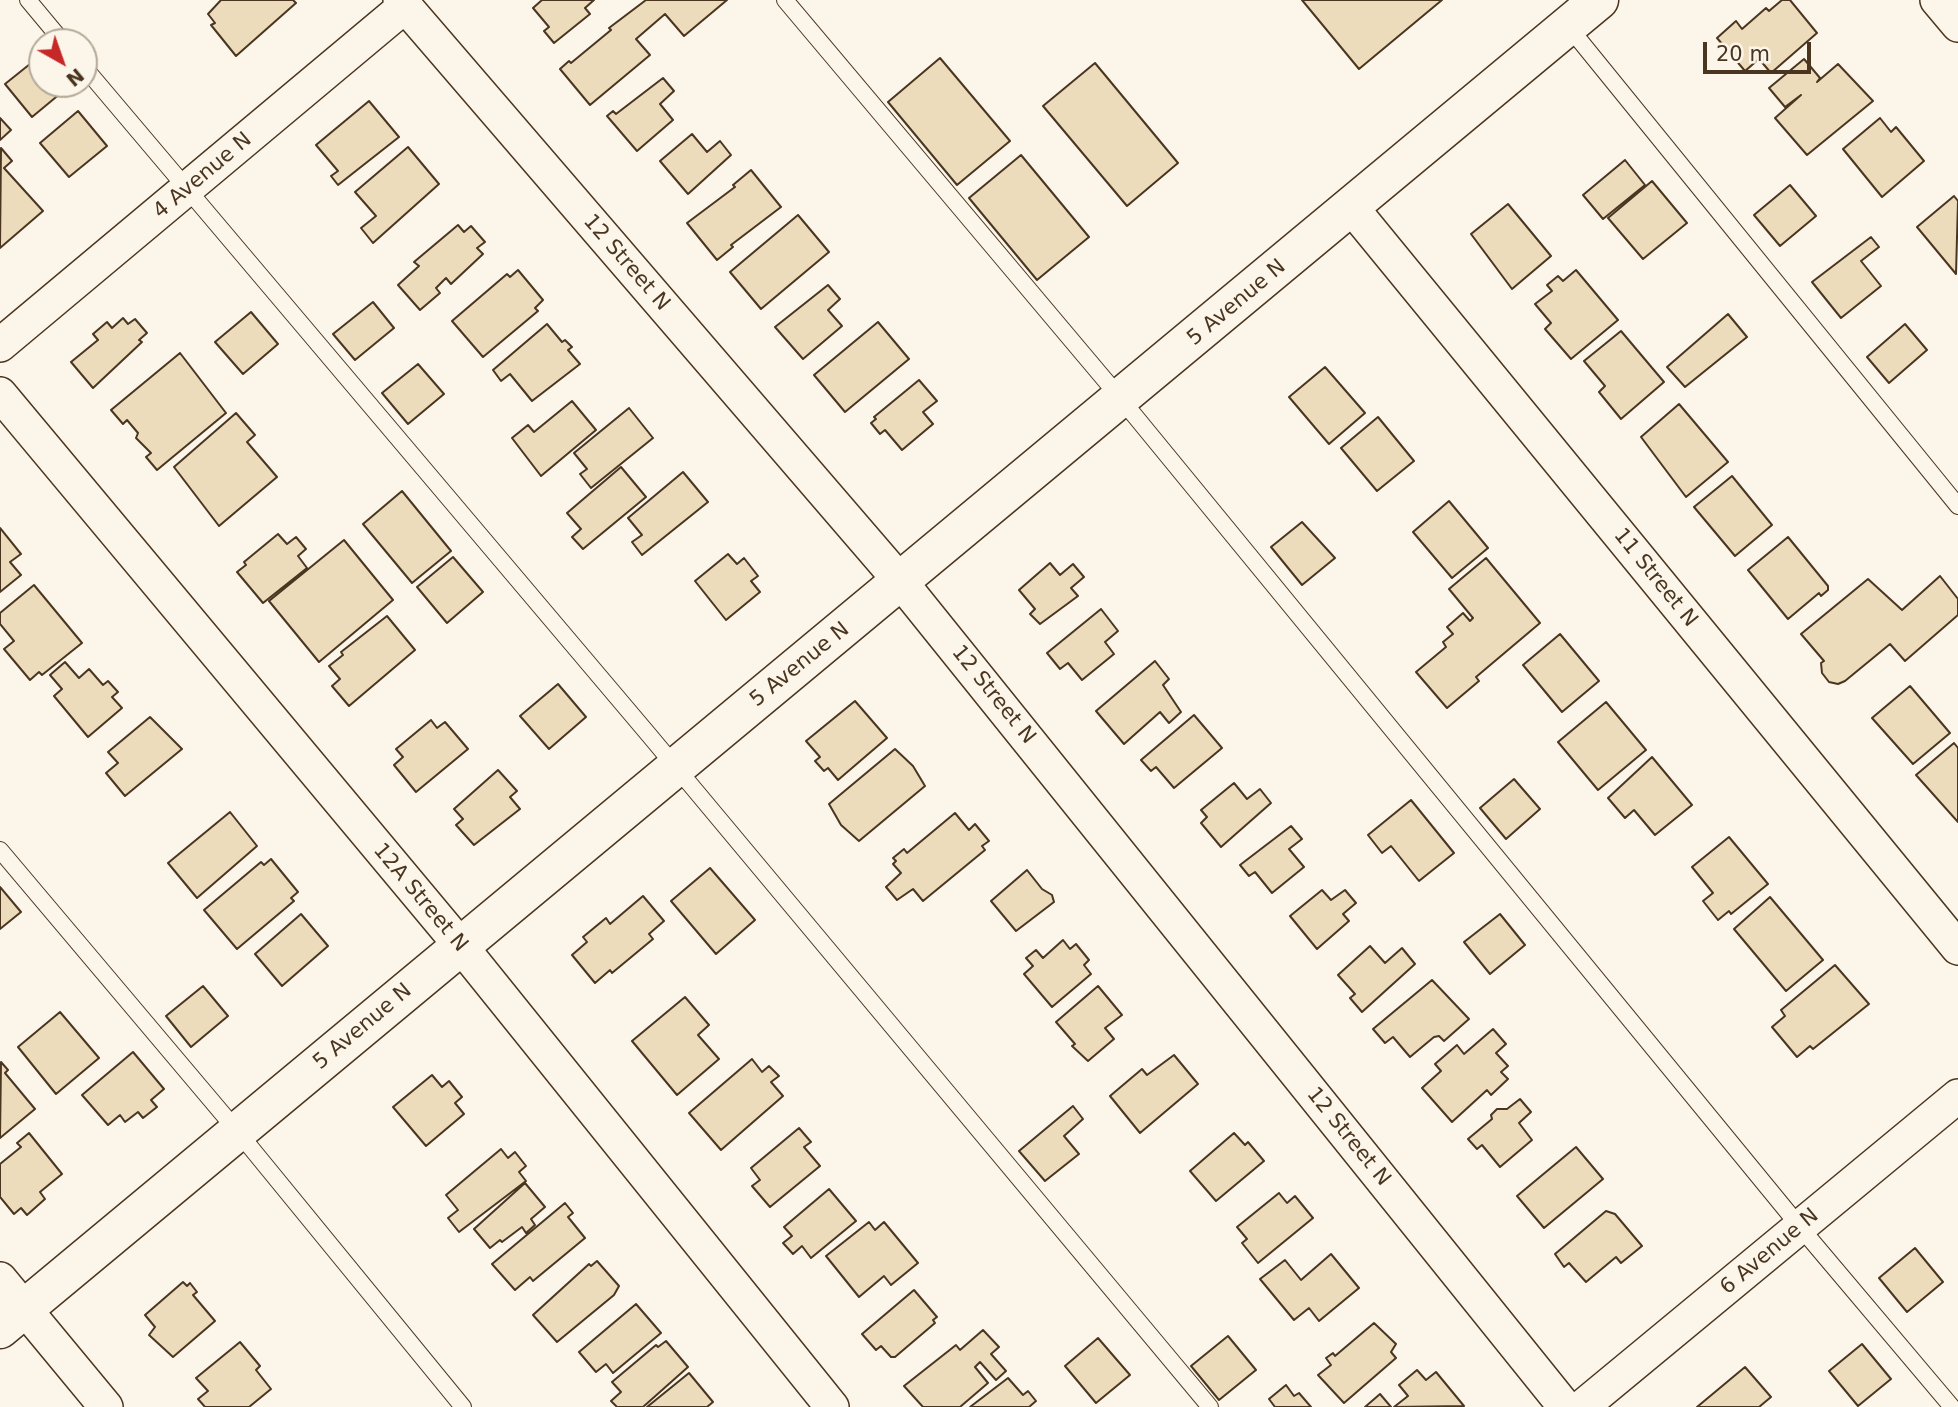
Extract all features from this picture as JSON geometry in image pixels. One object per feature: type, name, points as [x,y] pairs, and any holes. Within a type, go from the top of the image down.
[{"type":"main road","name":"5 Avenue N","points":[[13,1319],[1599,0]]},
{"type":"street","points":[[1937,0],[1958,25]]},
{"type":"street","name":"4 Avenue N","points":[[0,345],[186,190],[403,3]]},
{"type":"street","name":"12 Street N","points":[[403,3],[901,582],[1566,1407]]},
{"type":"street","name":"11 Street N","points":[[1352,208],[1958,948]]},
{"type":"street","name":"12A Street N","points":[[0,394],[460,945],[832,1407]]},
{"type":"street","name":"6 Avenue N","points":[[1582,1407],[1958,1096]]},
{"type":"street","points":[[0,1279],[13,1319],[106,1407]]},
{"type":"lane","points":[[28,0],[51,28]]},
{"type":"lane","points":[[785,0],[1121,399],[1800,1227],[1952,1407]]},
{"type":"lane","points":[[1568,26],[1958,506]]},
{"type":"lane","points":[[98,84],[676,766],[1210,1407]]},
{"type":"lane","points":[[0,850],[238,1132],[463,1407]]},
{"type":"building","points":[[221,0],[293,0],[296,3],[236,56],[211,25],[215,23],[208,14]]},
{"type":"building","points":[[542,0],[594,0],[585,8],[590,14],[554,43],[544,31],[549,27],[533,8]]},
{"type":"building","points":[[646,0],[727,0],[684,36],[665,14],[636,39],[650,55],[590,105],[560,69],[569,61],[571,63],[611,30],[609,28]]},
{"type":"building","points":[[1302,0],[1442,0],[1359,69]]},
{"type":"building","points":[[1782,0],[1790,0],[1817,33],[1771,73],[1759,59],[1745,71],[1717,38],[1736,21],[1742,29],[1766,8],[1769,11]]},
{"type":"building","points":[[940,58],[1010,141],[957,185],[888,102]]},
{"type":"building","points":[[1804,59],[1820,78],[1817,82],[1838,64],[1873,101],[1807,155],[1775,118],[1801,95],[1785,107],[1769,88]]},
{"type":"building","points":[[1095,63],[1178,163],[1127,206],[1043,106]]},
{"type":"building","points":[[28,66],[28,98],[55,98],[32,117],[5,84]]},
{"type":"building","points":[[663,78],[674,91],[660,104],[673,120],[637,151],[607,116],[613,111],[616,114]]},
{"type":"building","points":[[369,101],[399,137],[338,185],[331,176],[338,171],[316,145]]},
{"type":"building","points":[[78,111],[107,146],[69,177],[40,143]]},
{"type":"building","points":[[0,118],[11,130],[0,140]]},
{"type":"building","points":[[1880,118],[1891,132],[1896,127],[1924,161],[1882,197],[1843,149]]},
{"type":"building","points":[[692,134],[707,152],[720,141],[731,155],[688,194],[660,161]]},
{"type":"building","points":[[408,147],[439,184],[373,243],[361,228],[376,216],[355,192]]},
{"type":"building","points":[[1,148],[12,161],[4,168],[43,211],[0,248]]},
{"type":"building","points":[[1021,155],[1089,237],[1037,280],[969,198]]},
{"type":"building","points":[[1625,160],[1645,185],[1603,219],[1583,195]]},
{"type":"building","points":[[751,170],[781,207],[731,245],[733,247],[717,260],[687,223],[735,187],[733,185]]},
{"type":"building","points":[[1652,181],[1687,223],[1643,259],[1608,218]]},
{"type":"building","points":[[1790,185],[1816,216],[1780,246],[1754,215]]},
{"type":"building","points":[[1954,196],[1958,201],[1956,274],[1917,227]]},
{"type":"building","points":[[1508,204],[1551,256],[1512,289],[1471,234]]},
{"type":"building","points":[[798,215],[829,252],[761,309],[730,272]]},
{"type":"building","points":[[458,225],[464,232],[471,226],[485,242],[477,248],[483,254],[451,284],[446,278],[436,288],[440,293],[420,310],[398,285],[419,266],[414,262]]},
{"type":"building","points":[[1871,237],[1879,247],[1861,261],[1881,286],[1841,318],[1812,282]]},
{"type":"building","points":[[518,270],[543,300],[535,308],[538,311],[483,357],[452,321],[507,274],[510,277]]},
{"type":"building","points":[[1576,270],[1618,320],[1571,359],[1545,329],[1551,323],[1535,304],[1552,291],[1547,285],[1558,276],[1563,281]]},
{"type":"building","points":[[828,285],[840,299],[828,310],[842,326],[803,359],[775,327]]},
{"type":"building","points":[[373,302],[394,328],[355,360],[333,334]]},
{"type":"building","points":[[251,312],[278,344],[243,374],[215,342]]},
{"type":"building","points":[[1728,314],[1747,337],[1685,387],[1667,367]]},
{"type":"building","points":[[123,318],[128,324],[135,319],[147,333],[139,340],[142,342],[93,388],[71,362],[98,340],[93,334],[107,322],[112,328]]},
{"type":"building","points":[[878,322],[909,359],[845,412],[814,375]]},
{"type":"building","points":[[547,324],[562,342],[565,340],[572,347],[568,350],[580,364],[532,401],[510,374],[501,381],[493,370]]},
{"type":"building","points":[[1905,324],[1927,350],[1889,383],[1867,357]]},
{"type":"building","points":[[1621,331],[1664,382],[1621,419],[1599,392],[1605,386],[1584,361]]},
{"type":"building","points":[[180,353],[226,413],[157,470],[146,457],[151,453],[136,438],[138,433],[127,420],[123,424],[111,410]]},
{"type":"building","points":[[418,364],[444,394],[408,424],[382,393]]},
{"type":"building","points":[[1325,367],[1365,413],[1329,444],[1289,397]]},
{"type":"building","points":[[919,380],[937,401],[923,412],[933,424],[902,450],[885,430],[880,434],[871,423],[876,419],[874,417]]},
{"type":"building","points":[[572,401],[596,430],[541,476],[512,438],[528,425],[534,432]]},
{"type":"building","points":[[1679,404],[1728,462],[1686,497],[1641,437]]},
{"type":"building","points":[[629,408],[653,438],[591,488],[580,474],[587,469],[574,453]]},
{"type":"building","points":[[236,413],[255,435],[247,442],[277,477],[219,526],[174,467]]},
{"type":"building","points":[[1378,417],[1414,461],[1377,491],[1341,448]]},
{"type":"building","points":[[621,467],[646,497],[583,549],[572,537],[581,529],[567,513]]},
{"type":"building","points":[[683,472],[708,502],[642,555],[632,542],[642,535],[628,518]]},
{"type":"building","points":[[1732,476],[1772,525],[1735,556],[1694,507]]},
{"type":"building","points":[[402,491],[451,551],[412,583],[363,524]]},
{"type":"building","points":[[1449,501],[1488,548],[1452,578],[1413,532]]},
{"type":"building","points":[[1302,522],[1335,558],[1302,585],[1271,547]]},
{"type":"building","points":[[0,528],[21,554],[10,562],[21,575],[0,592]]},
{"type":"building","points":[[278,534],[287,544],[296,537],[306,549],[298,556],[307,568],[263,603],[237,572],[246,565],[244,562]]},
{"type":"building","points":[[1788,537],[1828,586],[1828,590],[1821,596],[1819,593],[1788,619],[1748,570]]},
{"type":"building","points":[[344,540],[393,600],[319,662],[269,601]]},
{"type":"building","points":[[728,554],[737,564],[744,558],[758,576],[751,581],[760,592],[726,620],[695,581]]},
{"type":"building","points":[[453,557],[483,592],[447,623],[417,587]]},
{"type":"building","points":[[1486,558],[1540,623],[1476,677],[1479,681],[1447,708],[1416,672],[1446,647],[1443,642],[1453,634],[1447,627],[1463,613],[1470,621],[1473,618],[1449,589]]},
{"type":"building","points":[[1050,563],[1060,575],[1073,564],[1084,577],[1071,588],[1078,596],[1040,624],[1030,614],[1035,609],[1019,590]]},
{"type":"building","points":[[1940,576],[1958,599],[1958,615],[1905,661],[1890,644],[1845,681],[1838,684],[1829,682],[1822,673],[1821,663],[1824,661],[1801,634],[1868,579],[1902,610]]},
{"type":"building","points":[[34,585],[82,643],[42,675],[39,672],[30,680],[4,649],[14,641],[0,624],[0,613]]},
{"type":"building","points":[[1101,609],[1118,631],[1105,642],[1114,654],[1082,680],[1068,663],[1060,669],[1047,653]]},
{"type":"building","points":[[387,616],[415,650],[349,706],[332,686],[340,679],[329,666],[343,655],[341,652]]},
{"type":"building","points":[[1560,634],[1599,681],[1562,712],[1523,665]]},
{"type":"building","points":[[1155,661],[1169,679],[1163,685],[1181,712],[1169,723],[1160,712],[1124,744],[1096,711]]},
{"type":"building","points":[[65,662],[79,678],[89,669],[103,685],[108,681],[118,692],[112,697],[122,708],[88,737],[54,696],[62,689],[50,675]]},
{"type":"building","points":[[558,684],[586,717],[549,749],[520,716]]},
{"type":"building","points":[[1910,686],[1950,733],[1913,764],[1872,718]]},
{"type":"building","points":[[855,701],[887,738],[838,780],[828,768],[824,771],[815,761],[820,757],[806,741]]},
{"type":"building","points":[[1606,702],[1646,750],[1598,790],[1558,742]]},
{"type":"building","points":[[1194,715],[1222,748],[1174,788],[1156,767],[1151,771],[1141,760]]},
{"type":"building","points":[[150,717],[182,749],[125,796],[106,773],[118,763],[108,752]]},
{"type":"building","points":[[431,720],[437,728],[445,722],[468,749],[416,792],[394,765],[403,757],[396,749]]},
{"type":"building","points":[[1954,743],[1958,748],[1958,822],[1916,775]]},
{"type":"building","points":[[895,749],[913,766],[925,786],[859,841],[841,825],[829,804]]},
{"type":"building","points":[[1652,757],[1692,805],[1655,835],[1634,810],[1625,818],[1608,798]]},
{"type":"building","points":[[498,770],[517,791],[510,797],[520,809],[474,845],[456,825],[463,819],[454,809]]},
{"type":"building","points":[[1514,779],[1540,809],[1506,839],[1480,808]]},
{"type":"building","points":[[1234,783],[1247,799],[1260,789],[1271,803],[1221,847],[1201,823],[1207,817],[1201,810]]},
{"type":"building","points":[[1411,800],[1454,853],[1419,881],[1391,846],[1382,853],[1368,835]]},
{"type":"building","points":[[230,812],[257,846],[197,898],[168,863]]},
{"type":"building","points":[[955,813],[969,830],[975,824],[989,841],[982,846],[985,850],[923,901],[913,889],[897,900],[886,887],[901,873],[893,864],[896,861],[893,858],[904,849],[907,853]]},
{"type":"building","points":[[1291,826],[1302,839],[1289,849],[1304,867],[1272,893],[1255,872],[1249,876],[1240,865]]},
{"type":"building","points":[[1729,837],[1768,884],[1731,914],[1729,911],[1718,920],[1703,901],[1713,893],[1692,867]]},
{"type":"building","points":[[271,859],[298,892],[291,898],[294,901],[237,949],[204,910],[261,862],[264,865]]},
{"type":"building","points":[[710,868],[755,920],[716,954],[671,901]]},
{"type":"building","points":[[1027,870],[1042,889],[1052,895],[1054,902],[1016,931],[991,901]]},
{"type":"building","points":[[0,887],[21,912],[0,929]]},
{"type":"building","points":[[1322,890],[1331,900],[1345,890],[1356,903],[1343,914],[1349,921],[1317,949],[1290,916]]},
{"type":"building","points":[[643,896],[664,921],[649,934],[653,939],[612,973],[610,970],[595,983],[572,955],[587,942],[583,937],[606,918],[610,924]]},
{"type":"building","points":[[1770,897],[1823,960],[1786,991],[1734,929]]},
{"type":"building","points":[[301,914],[328,946],[282,986],[255,954]]},
{"type":"building","points":[[1500,914],[1525,945],[1490,974],[1464,942]]},
{"type":"building","points":[[1063,940],[1070,949],[1076,944],[1089,960],[1084,965],[1091,974],[1052,1007],[1024,974],[1033,966],[1026,958],[1036,950],[1043,958]]},
{"type":"building","points":[[1370,946],[1385,963],[1402,948],[1415,964],[1362,1012],[1350,998],[1355,994],[1338,975]]},
{"type":"building","points":[[1835,965],[1869,1004],[1813,1049],[1810,1046],[1797,1057],[1772,1027],[1785,1016],[1781,1010]]},
{"type":"building","points":[[1432,980],[1469,1019],[1444,1041],[1439,1036],[1434,1037],[1410,1057],[1393,1037],[1385,1043],[1373,1029]]},
{"type":"building","points":[[203,986],[228,1016],[191,1047],[166,1016]]},
{"type":"building","points":[[1098,986],[1122,1015],[1105,1028],[1114,1039],[1088,1061],[1072,1046],[1075,1044],[1056,1022]]},
{"type":"building","points":[[685,997],[709,1025],[698,1035],[719,1059],[677,1095],[632,1041]]},
{"type":"building","points":[[60,1012],[99,1058],[56,1094],[18,1047]]},
{"type":"building","points":[[1493,1029],[1506,1044],[1496,1053],[1508,1066],[1501,1072],[1508,1079],[1491,1095],[1487,1090],[1452,1122],[1422,1088],[1441,1071],[1435,1064],[1457,1045],[1464,1054]]},
{"type":"building","points":[[133,1052],[164,1089],[151,1100],[157,1107],[143,1118],[138,1112],[125,1122],[120,1115],[108,1125],[82,1095]]},
{"type":"building","points":[[1174,1055],[1198,1084],[1140,1133],[1110,1096],[1142,1069],[1147,1075]]},
{"type":"building","points":[[752,1059],[762,1072],[769,1066],[779,1076],[771,1082],[783,1096],[721,1150],[689,1113]]},
{"type":"building","points":[[1,1062],[8,1070],[5,1073],[35,1109],[0,1138]]},
{"type":"building","points":[[432,1075],[442,1087],[449,1081],[462,1097],[455,1103],[464,1114],[426,1146],[393,1107]]},
{"type":"building","points":[[1520,1099],[1531,1112],[1519,1123],[1532,1140],[1500,1167],[1482,1145],[1477,1149],[1468,1139],[1492,1119],[1491,1115],[1497,1109],[1507,1109]]},
{"type":"building","points":[[1073,1106],[1083,1119],[1064,1136],[1079,1154],[1045,1181],[1019,1151]]},
{"type":"building","points":[[799,1128],[811,1142],[804,1147],[820,1166],[770,1207],[752,1186],[760,1180],[751,1168]]},
{"type":"building","points":[[29,1133],[62,1174],[40,1192],[45,1199],[27,1215],[21,1208],[14,1214],[0,1197],[0,1164],[21,1147],[17,1143]]},
{"type":"building","points":[[1234,1133],[1245,1145],[1248,1142],[1264,1161],[1216,1201],[1190,1171]]},
{"type":"building","points":[[1576,1147],[1603,1179],[1544,1228],[1517,1196]]},
{"type":"building","points":[[501,1149],[508,1158],[515,1152],[526,1166],[519,1172],[526,1181],[459,1232],[448,1218],[458,1210],[446,1195]]},
{"type":"building","points":[[525,1183],[545,1207],[531,1219],[535,1225],[526,1233],[522,1227],[490,1248],[474,1229]]},
{"type":"building","points":[[829,1189],[856,1221],[811,1258],[802,1246],[793,1254],[783,1243],[792,1236],[784,1227]]},
{"type":"building","points":[[1279,1193],[1287,1203],[1295,1196],[1313,1218],[1258,1263],[1242,1243],[1247,1239],[1237,1227]]},
{"type":"building","points":[[565,1203],[573,1213],[568,1217],[585,1238],[533,1281],[530,1277],[515,1290],[492,1264]]},
{"type":"building","points":[[1606,1211],[1615,1214],[1642,1246],[1621,1263],[1616,1257],[1586,1282],[1569,1263],[1564,1267],[1555,1254]]},
{"type":"building","points":[[869,1222],[875,1230],[884,1222],[918,1263],[891,1285],[884,1276],[859,1297],[826,1256]]},
{"type":"building","points":[[1915,1248],[1943,1282],[1907,1312],[1879,1278]]},
{"type":"building","points":[[1331,1254],[1359,1288],[1319,1321],[1309,1308],[1294,1320],[1260,1279],[1285,1260],[1301,1280]]},
{"type":"building","points":[[597,1261],[619,1286],[614,1295],[557,1342],[533,1315],[589,1264],[591,1266]]},
{"type":"building","points":[[183,1282],[187,1286],[190,1283],[197,1292],[193,1295],[215,1321],[173,1357],[149,1335],[155,1327],[145,1315]]},
{"type":"building","points":[[914,1290],[937,1317],[933,1320],[935,1323],[895,1357],[891,1357],[881,1346],[876,1350],[862,1334]]},
{"type":"building","points":[[636,1304],[661,1333],[613,1373],[606,1364],[596,1372],[579,1352]]},
{"type":"building","points":[[1374,1323],[1396,1344],[1391,1352],[1396,1358],[1344,1403],[1318,1375],[1331,1365],[1326,1358],[1333,1353],[1335,1356]]},
{"type":"building","points":[[983,1330],[999,1347],[991,1354],[1006,1371],[996,1380],[980,1362],[975,1367],[988,1383],[960,1407],[923,1407],[904,1386],[956,1345],[960,1350]]},
{"type":"building","points":[[1228,1336],[1256,1370],[1219,1400],[1191,1366]]},
{"type":"building","points":[[1098,1338],[1130,1375],[1096,1403],[1065,1366]]},
{"type":"building","points":[[666,1341],[688,1367],[643,1407],[617,1407],[611,1401],[621,1392],[612,1382],[656,1345],[658,1347]]},
{"type":"building","points":[[240,1342],[260,1366],[256,1370],[271,1389],[249,1407],[205,1407],[198,1399],[208,1391],[196,1378]]},
{"type":"building","points":[[1862,1344],[1891,1379],[1858,1406],[1829,1371]]},
{"type":"building","points":[[1745,1367],[1771,1397],[1759,1407],[1697,1407]]},
{"type":"building","points":[[1417,1370],[1426,1380],[1436,1372],[1464,1406],[1394,1407],[1408,1396],[1399,1385]]},
{"type":"building","points":[[689,1373],[713,1402],[707,1407],[647,1407]]},
{"type":"building","points":[[1008,1378],[1023,1395],[1028,1391],[1036,1401],[1029,1407],[970,1407]]},
{"type":"building","points":[[1286,1385],[1294,1396],[1299,1393],[1311,1407],[1275,1407],[1269,1399]]},
{"type":"building","points":[[1380,1394],[1391,1407],[1365,1407]]}]
